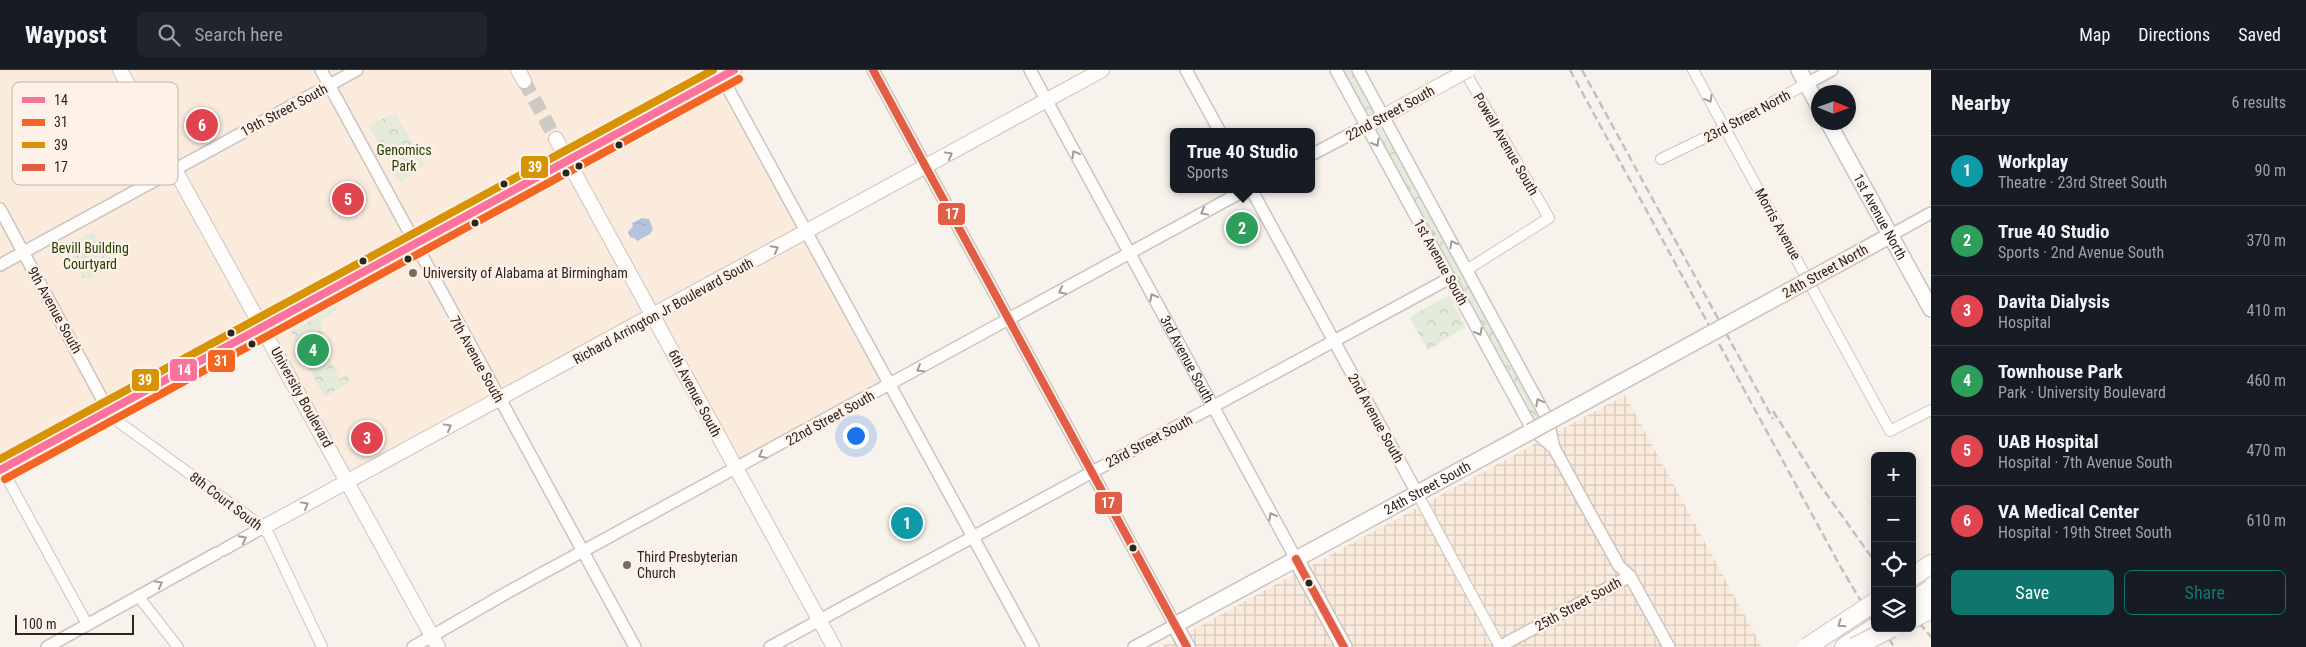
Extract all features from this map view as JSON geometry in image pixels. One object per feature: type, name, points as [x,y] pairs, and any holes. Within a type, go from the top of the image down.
[{"type":"highway","points":[[1916,574],[1931,564]]},
{"type":"highway","points":[[1916,599],[1931,589]]},
{"type":"highway","points":[[1808,647],[1871,605]]},
{"type":"highway","points":[[1916,617],[1931,609]]},
{"type":"highway","points":[[1844,647],[1871,630]]},
{"type":"highway","points":[[1854,647],[1884,632]]},
{"type":"main road","name":"University Boulevard","points":[[120,70],[127,82]]},
{"type":"main road","points":[[1,470],[568,161],[720,73],[734,70]]},
{"type":"main road","name":"Richard Arrington Jr Boulevard South","points":[[262,528],[1102,70]]},
{"type":"main road","name":"22nd Street South","points":[[1366,126],[1468,70]]},
{"type":"main road","points":[[1799,70],[1811,93]]},
{"type":"main road","name":"1st Avenue North","points":[[1832,130],[1931,309]]},
{"type":"main road","name":"6th Avenue South","points":[[556,139],[834,647]]},
{"type":"main road","name":"University Boulevard","points":[[178,173],[435,641]]},
{"type":"main road","name":"24th Street North","points":[[1720,329],[1891,235]]},
{"type":"main road","name":"24th Street South","points":[[1175,625],[1720,329]]},
{"type":"main road","name":"3rd Avenue South","points":[[1296,559],[1344,647]]},
{"type":"main road","points":[[1175,625],[1187,647]]},
{"type":"street","name":"7th Avenue South","points":[[321,70],[498,399],[635,647]]},
{"type":"street","name":"19th Street South","points":[[178,168],[358,70]]},
{"type":"street","points":[[873,70],[1175,625]]},
{"type":"street","name":"3rd Avenue South","points":[[1030,70],[1296,559]]},
{"type":"street","points":[[1186,70],[1218,128]]},
{"type":"street","name":"1st Avenue South","points":[[1336,70],[1532,429],[1554,448]]},
{"type":"street","name":"1st Avenue South","points":[[1358,70],[1468,269],[1548,420],[1554,448],[1619,566],[1630,576],[1669,647]]},
{"type":"street","name":"Powell Avenue South","points":[[1464,70],[1549,218],[1468,269]]},
{"type":"street","name":"Morris Avenue","points":[[1693,70],[1890,431],[1931,410]]},
{"type":"street","name":"23rd Street North","points":[[1661,159],[1725,128],[1832,70]]},
{"type":"street","points":[[720,73],[1033,647]]},
{"type":"street","points":[[1353,102],[1366,104],[1371,94]]},
{"type":"street","name":"22nd Street South","points":[[1315,153],[1366,126]]},
{"type":"street","name":"19th Street South","points":[[0,265],[147,185]]},
{"type":"street","name":"22nd Street South","points":[[413,647],[435,641],[508,592],[1242,193]]},
{"type":"street","name":"2nd Avenue South","points":[[1251,193],[1500,647]]},
{"type":"street","name":"9th Avenue South","points":[[0,210],[108,410]]},
{"type":"street","name":"24th Street North","points":[[1891,235],[1931,213]]},
{"type":"street","name":"23rd Street South","points":[[770,647],[1450,278]]},
{"type":"street","name":"8th Court South","points":[[108,410],[120,423],[269,535],[322,647]]},
{"type":"street","points":[[1,470],[87,624]]},
{"type":"street","name":"Richard Arrington Jr Boulevard South","points":[[47,647],[262,528]]},
{"type":"street","name":"25th Street South","points":[[1500,647],[1630,576]]},
{"type":"street","points":[[138,596],[178,647]]},
{"type":"street","name":"24th Street South","points":[[1134,647],[1175,625]]},
{"type":"shaded area","name":"University of Alabama at Birmingham","points":[[0,70],[716,70],[890,385],[736,469],[649,315],[350,478],[263,324],[0,465]]},
{"type":"shaded area","points":[[1625,395],[1762,647],[1161,647]]},
{"type":"green space","points":[[1341,70],[1354,70],[1540,412],[1548,437],[1536,426]]},
{"type":"green space","name":"Genomics Park","points":[[395,113],[425,166],[400,182],[369,126]]},
{"type":"green space","name":"Bevill Building Courtyard","points":[[93,232],[115,265],[89,279],[82,277],[66,246]]},
{"type":"green space","points":[[1449,295],[1466,327],[1428,350],[1410,319],[1411,316]]},
{"type":"green space","points":[[336,306],[338,309],[320,321],[324,334],[319,338],[340,379],[347,375],[350,377],[350,382],[324,397],[291,332]]},
{"type":"water","points":[[642,218],[649,219],[653,229],[650,234],[637,241],[630,237],[628,232],[633,226],[632,223]]},
{"type":"tunnel","points":[[524,81],[556,139]]},
{"type":"railway","points":[[1570,70],[1839,564],[1871,618]]},
{"type":"railway","points":[[1582,70],[1773,419]]},
{"type":"railway","points":[[1773,411],[1820,485],[1871,556]]},
{"type":"railway","points":[[1916,596],[1931,609]]},
{"type":"railway","points":[[1916,619],[1931,637]]},
{"type":"railway","points":[[1885,632],[1894,647]]},
{"type":"transit line","name":"39","points":[[0,459],[713,70]]},
{"type":"transit line","name":"14","points":[[0,470],[734,70]]},
{"type":"transit line","name":"17","points":[[873,70],[1187,647]]},
{"type":"transit line","name":"31","points":[[5,479],[739,79]]},
{"type":"transit line","name":"17","points":[[1296,559],[1344,647]]},
{"type":"place","name":"VA Medical Center","points":[[202,125]]},
{"type":"place","name":"UAB Hospital","points":[[348,199]]},
{"type":"place","name":"True 40 Studio","points":[[1242,228]]},
{"type":"place","name":"University of Alabama at Birmingham","points":[[413,273]]},
{"type":"place","name":"Townhouse Park","points":[[313,350]]},
{"type":"place","name":"Davita Dialysis","points":[[367,438]]},
{"type":"place","name":"Workplay","points":[[907,523]]},
{"type":"place","name":"Third Presbyterian Church","points":[[627,565]]}]
